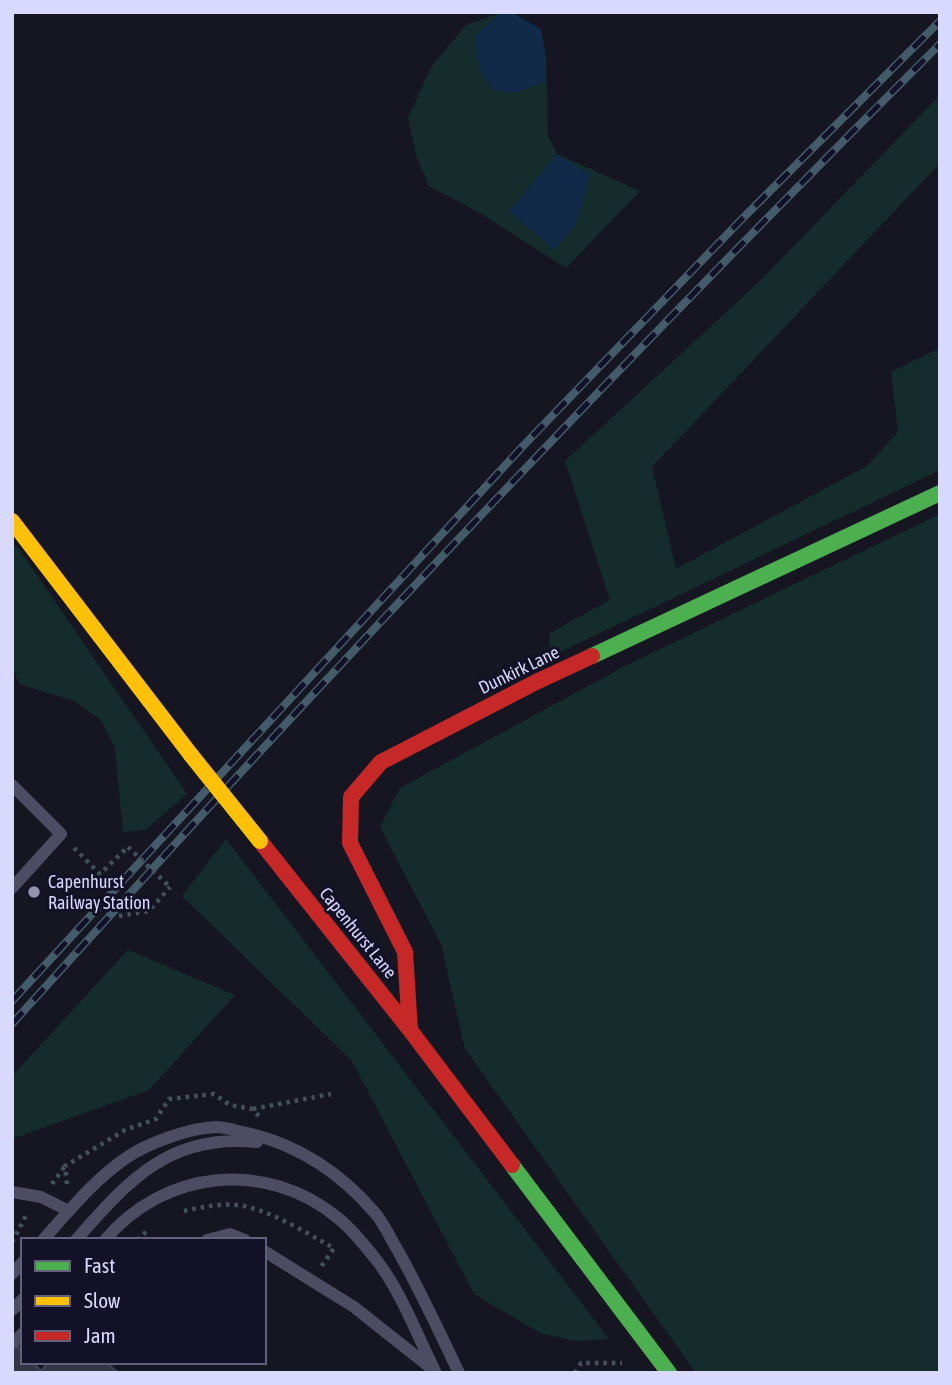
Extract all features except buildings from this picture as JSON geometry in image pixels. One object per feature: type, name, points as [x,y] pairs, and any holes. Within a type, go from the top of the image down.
[{"type":"street","name":"Dunkirk Lane","points":[[410,1030],[404,952],[350,843],[351,797],[381,762],[536,682],[940,493]]},
{"type":"street","name":"Capenhurst Lane","points":[[12,521],[191,755],[410,1030],[661,1367]]},
{"type":"lane","points":[[12,785],[61,834],[12,888]]},
{"type":"lane","points":[[45,1238],[107,1173],[128,1156],[155,1143],[181,1134],[217,1127],[292,1146],[327,1166],[377,1214],[421,1292],[459,1373]]},
{"type":"lane","points":[[78,1238],[117,1194],[139,1174],[164,1158],[207,1144],[241,1141],[292,1146]]},
{"type":"lane","points":[[107,1238],[143,1204],[179,1187],[219,1178],[260,1181],[298,1193],[339,1219],[378,1262],[436,1372]]},
{"type":"lane","points":[[12,1192],[41,1197],[69,1211]]},
{"type":"lane","points":[[215,1238],[230,1234],[240,1238]]},
{"type":"lane","points":[[266,1252],[354,1307],[436,1372]]},
{"type":"path","points":[[61,834],[100,874]]},
{"type":"path","points":[[99,887],[100,874],[128,847],[170,887],[149,911],[119,916]]},
{"type":"path","points":[[252,1109],[331,1094]]},
{"type":"path","points":[[316,1273],[334,1248]]},
{"type":"path","points":[[575,1373],[581,1363],[661,1367]]},
{"type":"green space","points":[[500,13],[546,57],[548,136],[557,154],[640,191],[566,268],[480,213],[429,186],[416,155],[408,117],[432,66],[466,25]]},
{"type":"green space","points":[[940,95],[940,163],[652,467],[676,569],[867,466],[898,432],[891,372],[940,348],[940,470],[548,658],[550,633],[610,600],[565,461],[760,281]]},
{"type":"green space","points":[[940,514],[940,1373],[696,1373],[465,1049],[441,944],[380,827],[400,788],[629,664]]},
{"type":"green space","points":[[12,543],[19,549],[187,794],[145,830],[123,832],[115,748],[101,720],[74,701],[19,684],[12,665]]},
{"type":"green space","points":[[226,839],[609,1339],[575,1341],[540,1333],[474,1294],[352,1061],[182,896]]},
{"type":"green space","points":[[128,950],[235,995],[149,1090],[12,1139],[12,1076]]},
{"type":"water","points":[[500,13],[515,14],[541,29],[546,57],[546,81],[515,93],[493,90],[480,71],[475,36]]},
{"type":"water","points":[[557,154],[590,175],[576,224],[554,250],[509,211]]},
{"type":"railway","points":[[12,1001],[523,446],[740,221],[940,21]]},
{"type":"railway","points":[[12,1024],[239,774],[469,528],[703,284],[940,44]]},
{"type":"traffic: fast","points":[[592,656],[940,493]]},
{"type":"traffic: fast","points":[[512,1165],[669,1373]]},
{"type":"traffic: slow","points":[[12,521],[191,755]]},
{"type":"traffic: slow","points":[[191,755],[260,841]]},
{"type":"traffic: jam","points":[[410,1030],[405,952],[350,843],[351,797],[381,762],[592,656]]},
{"type":"traffic: jam","points":[[260,841],[410,1030],[512,1165]]},
{"type":"place","name":"Capenhurst Railway Station","points":[[34,892]]}]
